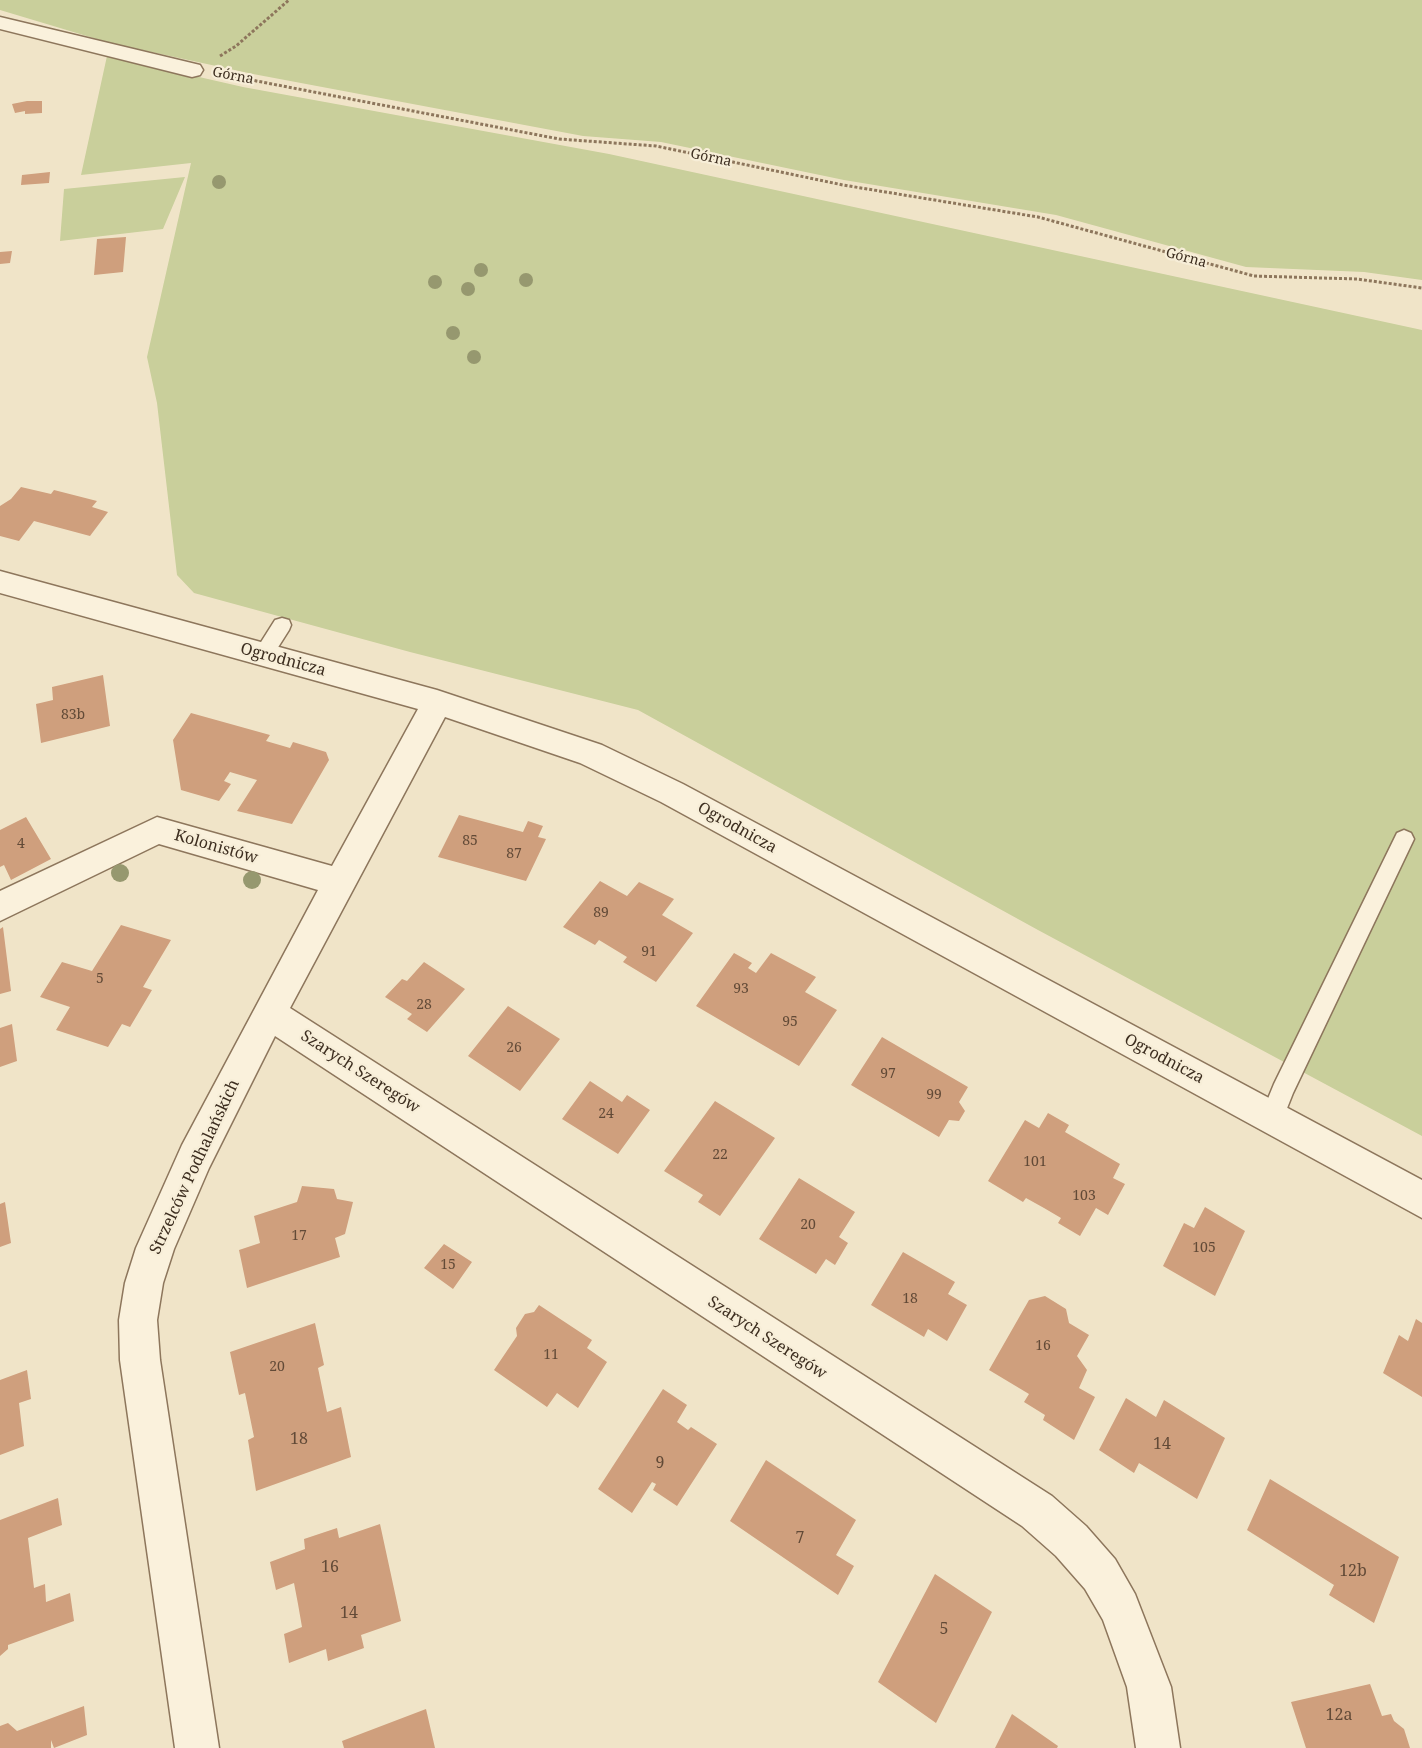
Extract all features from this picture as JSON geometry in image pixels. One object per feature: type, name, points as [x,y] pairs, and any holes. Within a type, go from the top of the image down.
[{"type":"street","name":"Górna","points":[[0,23],[192,69]]},
{"type":"street","name":"Ogrodnicza","points":[[0,582],[437,702],[554,740],[639,776],[1422,1200]]},
{"type":"street","name":"Strzelców Podhalańskich","points":[[196,1748],[140,1360],[138,1320],[144,1283],[159,1238],[195,1157],[269,1013],[437,702]]},
{"type":"street","name":"Kolonistów","points":[[0,907],[157,830],[340,882]]},
{"type":"street","name":"Szarych Szeregów","points":[[269,1013],[1037,1511],[1071,1541],[1100,1574],[1120,1609],[1149,1688],[1158,1748]]},
{"type":"lane","points":[[263,655],[282,625]]},
{"type":"lane","points":[[1272,1118],[1282,1091],[1404,839]]},
{"type":"path","points":[[192,69],[236,45],[289,0]]},
{"type":"path","name":"Górna","points":[[192,69],[559,139],[656,146],[843,185],[1038,216],[1254,276],[1357,279],[1422,288]]},
{"type":"green space","points":[[0,0],[1422,0],[1422,280],[1364,272],[1246,267],[1056,215],[844,180],[661,142],[583,136],[253,74],[110,43],[0,10]]},
{"type":"green space","points":[[107,56],[243,87],[609,154],[1422,330],[1422,1136],[1038,930],[638,710],[410,652],[194,593],[177,575],[157,403],[147,357],[191,163],[81,175]]},
{"type":"green space","points":[[185,177],[163,229],[60,241],[64,189]]},
{"type":"building","points":[[42,101],[42,113],[25,114],[25,111],[15,113],[12,104]]},
{"type":"building","points":[[50,172],[49,183],[21,185],[22,175]]},
{"type":"building","points":[[126,237],[123,272],[94,275],[97,239]]},
{"type":"building","points":[[12,251],[10,263],[0,264],[0,252]]},
{"type":"building","points":[[21,487],[51,494],[54,490],[97,501],[92,507],[108,512],[90,536],[34,521],[19,541],[0,536],[0,506],[11,499]]},
{"type":"building","points":[[103,675],[110,726],[41,743],[36,704],[53,700],[52,687]]},
{"type":"building","points":[[191,713],[270,735],[266,741],[290,748],[293,742],[326,752],[329,760],[292,824],[237,811],[257,780],[230,772],[224,781],[231,784],[219,801],[181,790],[173,740]]},
{"type":"building","points":[[459,815],[523,832],[528,821],[543,826],[538,837],[546,839],[526,881],[438,857]]},
{"type":"building","points":[[26,817],[51,859],[11,880],[4,865],[0,867],[0,830]]},
{"type":"building","points":[[600,881],[627,896],[639,882],[674,899],[662,915],[693,933],[656,982],[623,962],[627,957],[599,940],[595,945],[563,927]]},
{"type":"building","points":[[121,925],[171,940],[143,987],[152,990],[130,1027],[122,1024],[108,1047],[56,1030],[70,1007],[40,997],[62,962],[92,971]]},
{"type":"building","points":[[3,927],[11,991],[0,994],[0,929]]},
{"type":"building","points":[[734,953],[752,963],[748,968],[756,973],[771,953],[816,977],[805,992],[837,1010],[799,1066],[696,1006]]},
{"type":"building","points":[[424,962],[465,989],[427,1032],[407,1019],[412,1014],[385,997],[402,979],[407,981]]},
{"type":"building","points":[[508,1006],[560,1039],[520,1091],[468,1056]]},
{"type":"building","points":[[12,1024],[17,1061],[0,1067],[0,1028]]},
{"type":"building","points":[[882,1037],[968,1087],[959,1102],[965,1111],[959,1121],[949,1120],[939,1137],[851,1085]]},
{"type":"building","points":[[590,1081],[622,1102],[627,1095],[650,1110],[618,1154],[562,1119]]},
{"type":"building","points":[[715,1101],[775,1138],[720,1216],[698,1202],[703,1195],[664,1171]]},
{"type":"building","points":[[1048,1113],[1069,1125],[1065,1132],[1120,1164],[1113,1178],[1125,1184],[1108,1215],[1096,1208],[1080,1236],[1058,1223],[1061,1218],[1026,1198],[1023,1202],[988,1181],[1025,1120],[1039,1128]]},
{"type":"building","points":[[799,1178],[855,1212],[839,1237],[848,1243],[835,1265],[826,1259],[816,1274],[759,1239]]},
{"type":"building","points":[[302,1186],[334,1189],[337,1199],[353,1202],[345,1234],[335,1238],[340,1257],[247,1288],[239,1250],[260,1243],[254,1216],[297,1202]]},
{"type":"building","points":[[5,1202],[11,1243],[0,1247],[0,1204]]},
{"type":"building","points":[[1205,1207],[1245,1231],[1215,1296],[1163,1266],[1184,1223],[1194,1228]]},
{"type":"building","points":[[444,1244],[472,1262],[453,1289],[424,1268]]},
{"type":"building","points":[[903,1252],[955,1282],[948,1294],[967,1305],[947,1341],[928,1329],[924,1337],[871,1305]]},
{"type":"building","points":[[1045,1296],[1066,1309],[1069,1323],[1089,1335],[1077,1356],[1087,1370],[1079,1388],[1095,1397],[1074,1440],[1043,1420],[1045,1415],[1024,1402],[1029,1394],[989,1370],[1029,1300]]},
{"type":"building","points":[[539,1305],[592,1340],[587,1348],[607,1362],[578,1408],[557,1393],[547,1407],[494,1370],[517,1336],[516,1328],[525,1314],[534,1312]]},
{"type":"building","points":[[1416,1319],[1422,1323],[1422,1397],[1383,1373],[1399,1335],[1408,1341]]},
{"type":"building","points":[[315,1323],[324,1365],[318,1368],[327,1412],[341,1407],[351,1457],[256,1491],[248,1440],[254,1437],[245,1393],[239,1395],[230,1352]]},
{"type":"building","points":[[27,1370],[31,1399],[19,1403],[24,1446],[0,1455],[0,1380]]},
{"type":"building","points":[[663,1389],[687,1405],[677,1422],[688,1430],[691,1427],[717,1444],[677,1506],[653,1490],[656,1484],[652,1482],[632,1513],[598,1489]]},
{"type":"building","points":[[1126,1398],[1156,1417],[1164,1400],[1225,1438],[1197,1499],[1139,1463],[1134,1473],[1099,1450]]},
{"type":"building","points":[[766,1460],[856,1520],[836,1555],[854,1566],[838,1595],[730,1521]]},
{"type":"building","points":[[1270,1479],[1399,1557],[1374,1623],[1329,1595],[1334,1585],[1247,1530]]},
{"type":"building","points":[[58,1498],[62,1525],[28,1538],[34,1588],[45,1584],[46,1602],[70,1593],[74,1621],[8,1645],[8,1649],[0,1656],[0,1520]]},
{"type":"building","points":[[380,1524],[401,1621],[361,1635],[364,1648],[328,1661],[326,1649],[289,1663],[284,1634],[302,1627],[298,1604],[294,1583],[276,1590],[270,1562],[305,1549],[304,1539],[337,1528],[339,1538]]},
{"type":"building","points":[[935,1574],[992,1612],[936,1723],[878,1682]]},
{"type":"building","points":[[1370,1684],[1382,1716],[1391,1714],[1394,1721],[1404,1729],[1410,1748],[1306,1748],[1291,1702]]},
{"type":"building","points":[[84,1706],[87,1735],[54,1748],[51,1740],[51,1748],[0,1748],[0,1726],[8,1723],[17,1731]]},
{"type":"building","points":[[426,1709],[435,1748],[344,1748],[342,1741]]},
{"type":"building","points":[[1012,1714],[1058,1746],[1057,1748],[995,1748]]}]
